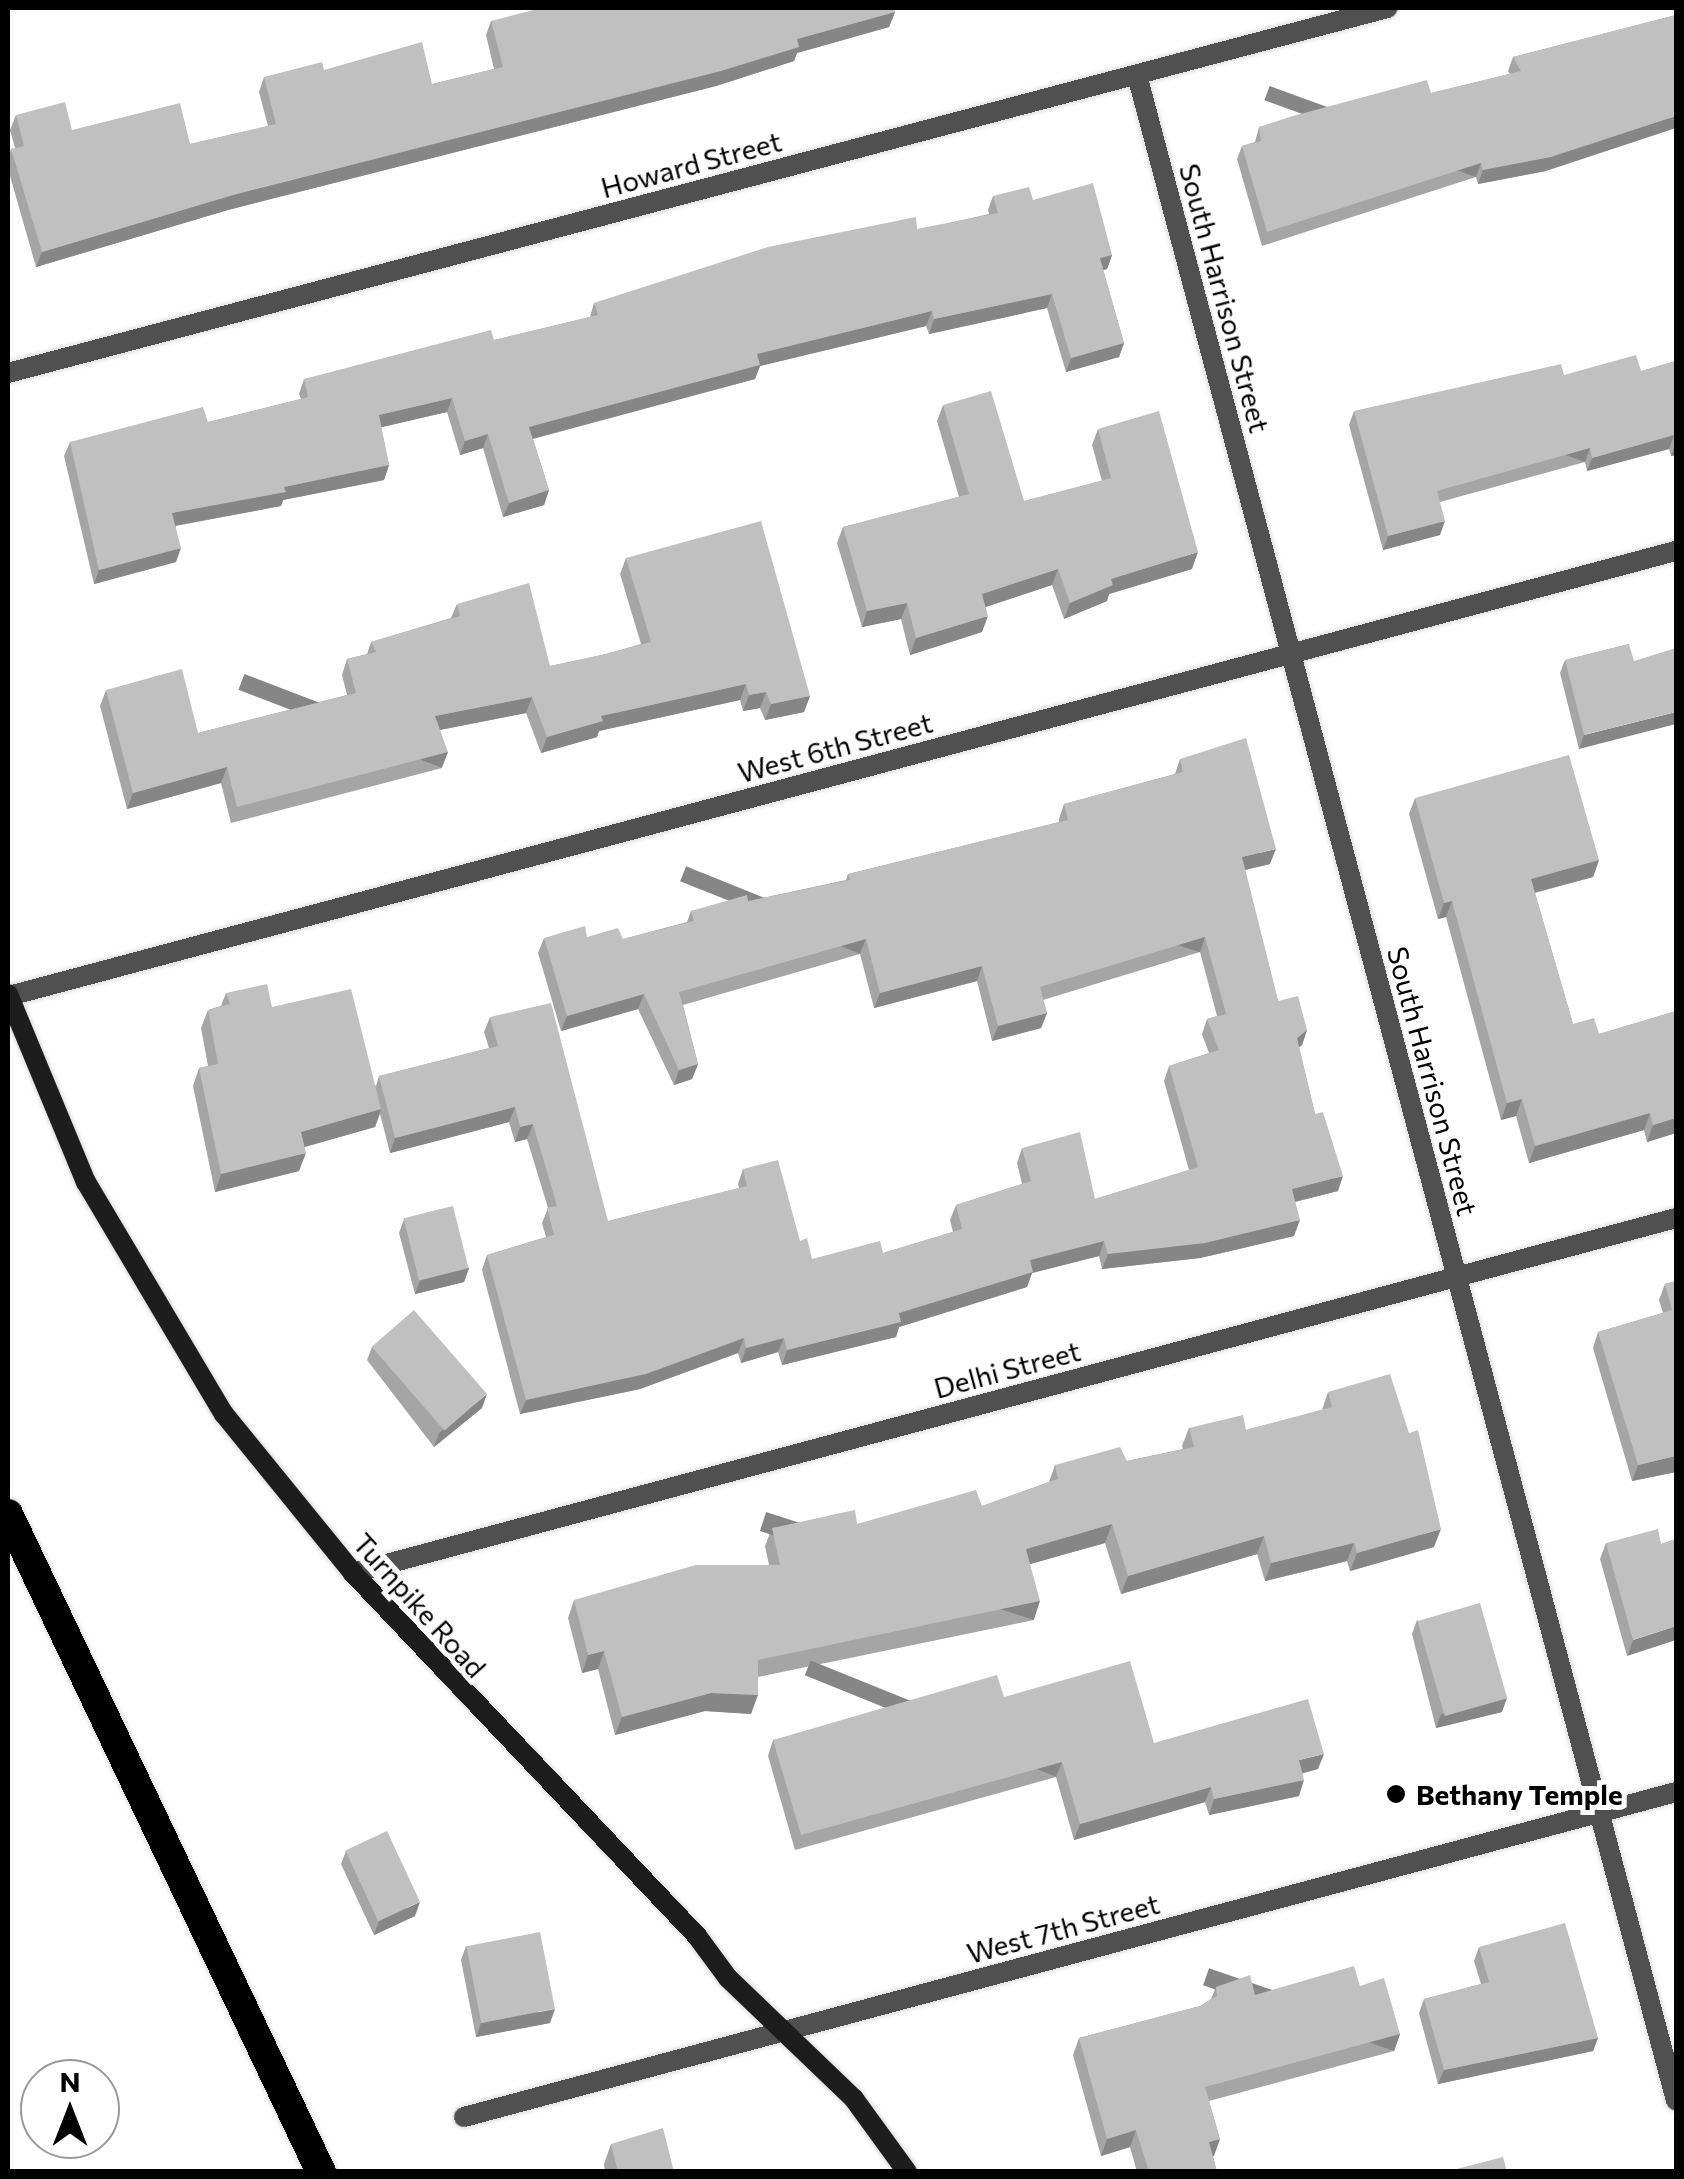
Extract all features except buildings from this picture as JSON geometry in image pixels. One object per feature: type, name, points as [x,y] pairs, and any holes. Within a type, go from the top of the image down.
[{"type":"highway","points":[[8,1514],[321,2172]]},
{"type":"street","name":"Howard Street","points":[[8,373],[1388,8]]},
{"type":"street","name":"South Harrison Street","points":[[1137,75],[1676,2101]]},
{"type":"street","name":"West 6th Street","points":[[8,995],[1676,551]]},
{"type":"street","name":"Turnpike Road","points":[[8,995],[50,1107],[137,1278],[224,1414],[352,1572],[784,2031],[854,2099],[907,2172]]},
{"type":"street","name":"Delhi Street","points":[[352,1572],[1676,1218]]},
{"type":"street","name":"West 7th Street","points":[[464,2117],[1676,1792]]},
{"type":"place","name":"Bethany Temple","points":[[1396,1794]]}]
